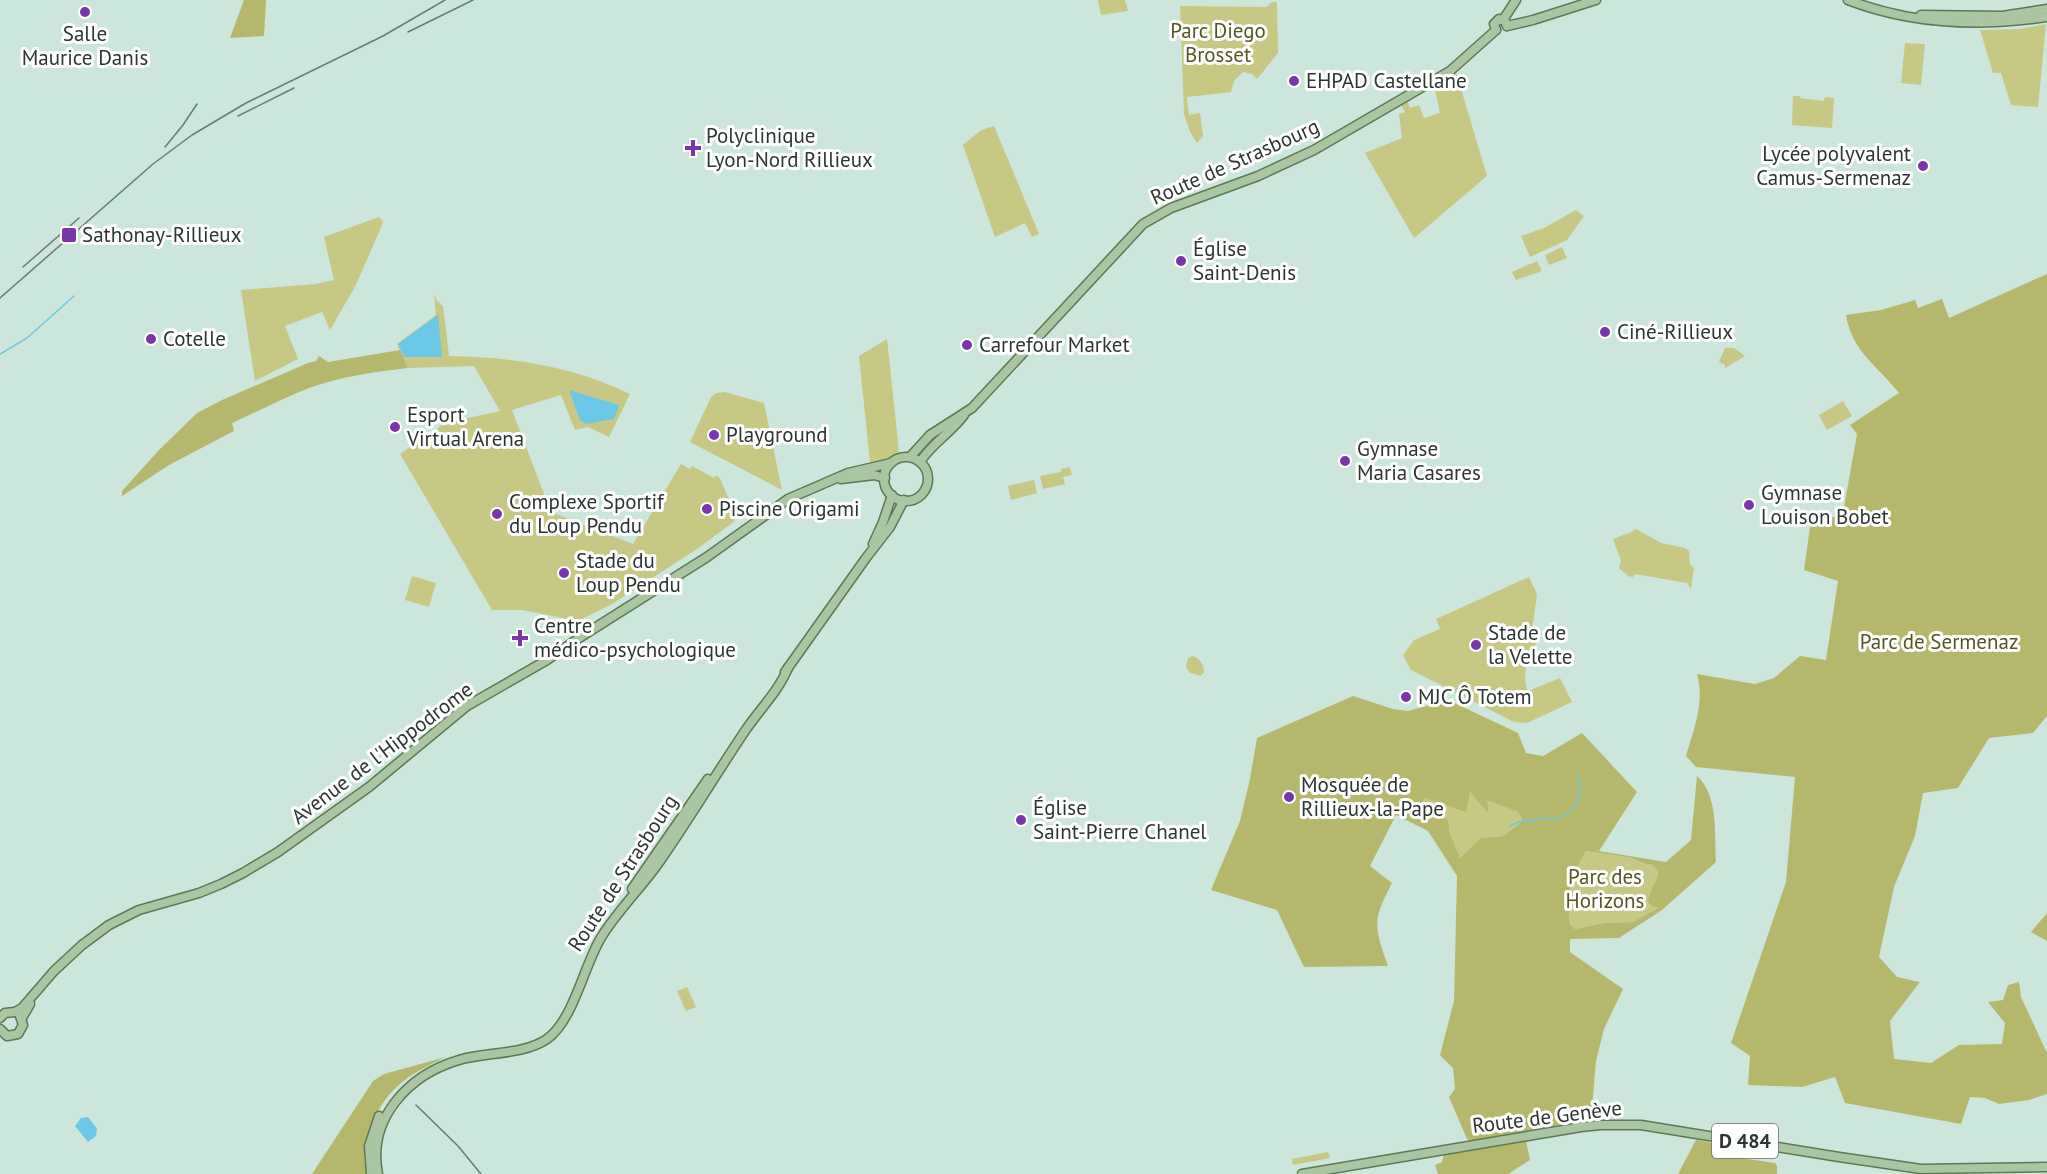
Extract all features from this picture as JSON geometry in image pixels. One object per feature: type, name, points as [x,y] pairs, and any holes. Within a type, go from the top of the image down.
[{"type":"main road","points":[[1505,23],[1516,0]]},
{"type":"main road","points":[[1505,23],[1533,20],[1596,0]]},
{"type":"main road","points":[[1848,0],[1888,13],[1931,21],[1998,23],[2047,17]]},
{"type":"main road","points":[[1859,0],[1898,12],[1949,16],[2002,16],[2047,9]]},
{"type":"main road","name":"Route de Strasbourg","points":[[920,462],[934,444],[955,427],[995,385],[1143,224],[1171,208],[1257,176],[1314,150],[1450,71],[1496,30],[1503,31],[1505,23]]},
{"type":"main road","name":"Route de Strasbourg","points":[[910,458],[930,435],[966,413]]},
{"type":"main road","points":[[910,458],[920,462],[927,474],[926,488],[917,498],[904,500],[892,495],[886,487],[885,478],[891,463],[897,459],[910,458]]},
{"type":"main road","name":"Avenue de l'Hippodrome","points":[[836,479],[848,473],[891,463]]},
{"type":"main road","name":"Avenue de l'Hippodrome","points":[[0,1029],[4,1037],[21,1031],[23,1025],[18,1015],[29,1006],[64,962],[95,935],[123,918],[151,906],[200,893],[221,884],[310,832],[369,788],[467,706],[547,660],[711,554],[788,499],[818,484],[836,479],[874,475],[885,478]]},
{"type":"main road","name":"Route de Strasbourg","points":[[866,558],[883,522],[892,495]]},
{"type":"main road","name":"Route de Strasbourg","points":[[371,1174],[370,1139],[381,1112],[391,1096],[405,1082],[443,1060],[527,1043],[551,1029],[561,1016],[602,936],[689,820],[757,710],[890,526],[904,500]]},
{"type":"main road","name":"Route de Strasbourg","points":[[587,964],[600,935],[676,824],[717,767],[721,766]]},
{"type":"main road","points":[[0,1018],[8,1012],[18,1015]]},
{"type":"main road","name":"Route de Strasbourg","points":[[378,1174],[376,1149],[379,1133],[384,1118],[396,1100],[418,1080],[467,1055]]},
{"type":"main road","name":"Route de Genève","points":[[1302,1174],[1581,1127],[1624,1124],[1662,1127],[1921,1169],[2047,1167]]},
{"type":"green space","points":[[244,0],[266,0],[264,36],[230,38]]},
{"type":"green space","points":[[1098,0],[1125,0],[1128,11],[1101,15]]},
{"type":"green space","name":"Parc Diego Brosset","points":[[1272,2],[1277,2],[1278,53],[1257,79],[1252,74],[1243,72],[1234,81],[1231,92],[1187,97],[1189,115],[1200,113],[1203,136],[1197,143],[1190,132],[1184,114],[1180,6],[1266,7]]},
{"type":"green space","points":[[2046,24],[2038,107],[2011,105],[2001,73],[1993,73],[1980,30],[2020,29]]},
{"type":"green space","points":[[1905,43],[1925,44],[1921,85],[1901,83]]},
{"type":"green space","points":[[1456,72],[1487,176],[1414,238],[1365,153],[1402,138],[1399,114],[1405,112],[1401,105],[1407,100],[1410,108],[1419,105],[1424,118],[1440,113],[1434,85]]},
{"type":"green space","points":[[1793,96],[1824,101],[1825,97],[1834,98],[1832,128],[1792,125]]},
{"type":"green space","points":[[994,126],[1039,234],[1032,237],[1025,223],[995,237],[963,145],[981,130]]},
{"type":"green space","points":[[1576,210],[1584,216],[1567,240],[1530,257],[1521,236],[1544,228]]},
{"type":"green space","points":[[379,217],[383,221],[382,225],[356,285],[330,330],[322,312],[285,326],[298,359],[255,381],[241,290],[315,284],[334,280],[324,237]]},
{"type":"green space","points":[[1562,247],[1567,258],[1549,265],[1545,255]]},
{"type":"green space","points":[[1537,261],[1542,271],[1516,280],[1512,272]]},
{"type":"green space","name":"Parc de Sermenaz","points":[[2047,274],[2047,716],[2033,733],[1989,738],[1958,788],[1923,793],[1915,836],[1894,887],[1879,957],[1897,977],[1920,982],[1890,1021],[1894,1059],[1931,1063],[1959,1045],[2002,1044],[2005,1023],[1988,1002],[2003,1000],[2008,985],[2019,982],[2021,997],[2047,1053],[2047,1094],[2029,1100],[1999,1104],[1985,1098],[1970,1097],[1961,1124],[1845,1103],[1835,1077],[1802,1087],[1748,1085],[1750,1056],[1731,1043],[1786,882],[1795,777],[1696,767],[1686,756],[1699,705],[1697,674],[1755,684],[1774,678],[1800,656],[1826,660],[1838,581],[1804,570],[1810,527],[1843,513],[1857,434],[1850,425],[1899,393],[1860,349],[1849,328],[1846,315],[1881,310],[1915,300],[1918,308],[1942,299],[1949,318]]},
{"type":"green space","name":"Complexe Sportif du Loup Pendu","points":[[434,294],[443,306],[449,356],[496,358],[542,365],[587,376],[630,394],[609,437],[588,427],[575,430],[561,395],[512,410],[551,512],[633,544],[681,464],[690,469],[692,466],[714,478],[716,475],[720,478],[734,512],[735,521],[697,549],[612,604],[578,621],[522,610],[492,610],[400,454],[445,423],[500,411],[474,366],[408,368],[397,344],[436,315]]},
{"type":"green space","points":[[887,339],[899,452],[887,459],[870,462],[859,356]]},
{"type":"green space","points":[[1725,348],[1734,348],[1745,356],[1725,368],[1725,365],[1719,362]]},
{"type":"green space","points":[[400,350],[408,368],[335,380],[292,395],[232,423],[234,431],[169,465],[122,496],[122,491],[158,451],[197,413],[222,400],[316,361],[319,356],[328,362]]},
{"type":"green space","name":"Complexe Sportif du Loup Pendu","points":[[725,392],[764,403],[782,490],[690,442],[711,397],[716,393]]},
{"type":"green space","points":[[1843,401],[1852,416],[1827,430],[1819,415]]},
{"type":"green space","points":[[1070,467],[1072,475],[1063,477],[1065,484],[1043,489],[1040,476],[1061,472],[1061,469]]},
{"type":"green space","points":[[1034,480],[1037,493],[1011,500],[1008,486]]},
{"type":"green space","points":[[1634,529],[1661,543],[1689,551],[1690,564],[1694,568],[1691,589],[1687,583],[1635,574],[1633,577],[1628,576],[1619,568],[1621,561],[1613,539],[1634,531]]},
{"type":"green space","points":[[412,576],[436,583],[429,607],[405,600]]},
{"type":"green space","points":[[1529,577],[1537,594],[1532,630],[1536,643],[1526,667],[1526,686],[1528,691],[1560,678],[1572,702],[1527,723],[1514,722],[1411,670],[1403,655],[1414,640],[1440,629],[1436,619]]},
{"type":"green space","points":[[1192,656],[1200,660],[1203,665],[1204,673],[1200,676],[1189,672],[1186,667],[1188,658]]},
{"type":"green space","points":[[1353,696],[1393,709],[1408,711],[1448,700],[1518,733],[1526,753],[1543,756],[1582,733],[1637,792],[1599,851],[1666,862],[1691,840],[1697,776],[1704,784],[1712,805],[1716,862],[1662,910],[1619,938],[1570,939],[1570,952],[1623,989],[1604,1029],[1596,1061],[1591,1119],[1471,1141],[1467,1139],[1449,1097],[1455,1089],[1453,1068],[1440,1055],[1454,1001],[1457,876],[1428,831],[1396,815],[1370,866],[1392,883],[1381,906],[1377,924],[1388,966],[1304,967],[1277,910],[1211,890],[1240,821],[1257,738]],"holes":[[[1470,792],[1489,814],[1487,800],[1518,812],[1523,821],[1503,836],[1481,838],[1460,858],[1449,830],[1448,820],[1422,809],[1424,798],[1466,812]],[[1586,851],[1632,858],[1653,865],[1658,872],[1648,902],[1659,908],[1633,922],[1604,923],[1575,929],[1570,925],[1571,886]]]},
{"type":"green space","points":[[1470,792],[1489,812],[1486,799],[1518,812],[1523,821],[1503,836],[1481,838],[1460,858],[1449,830],[1422,809],[1424,798]]},
{"type":"green space","name":"Parc des Horizons","points":[[1586,851],[1632,858],[1653,865],[1658,872],[1654,888],[1660,908],[1633,922],[1604,923],[1575,929],[1570,925],[1571,886]]},
{"type":"green space","points":[[2047,913],[2047,941],[2031,932]]},
{"type":"green space","points":[[687,987],[696,1007],[686,1011],[677,991]]},
{"type":"green space","points":[[446,1057],[408,1078],[389,1095],[381,1106],[366,1143],[364,1159],[368,1174],[312,1174],[373,1081],[384,1074]]},
{"type":"green space","points":[[1696,1140],[1742,1148],[1741,1158],[1775,1163],[1777,1174],[1678,1174]]},
{"type":"green space","points":[[1526,1141],[1530,1160],[1508,1174],[1438,1174],[1435,1165],[1442,1162],[1444,1154]]},
{"type":"green space","points":[[1328,1152],[1330,1158],[1293,1165],[1292,1159]]},
{"type":"water","points":[[438,315],[442,357],[404,357],[398,344]]},
{"type":"water","points":[[569,390],[619,405],[614,419],[586,424],[580,420]]},
{"type":"water","points":[[88,1117],[97,1129],[96,1136],[88,1142],[75,1126],[81,1118]]},
{"type":"waterway","points":[[0,354],[27,338],[74,296]]},
{"type":"waterway","points":[[1510,826],[1527,820],[1554,819],[1570,812],[1579,797],[1578,776]]},
{"type":"railway","points":[[0,298],[153,164],[192,135],[246,103],[383,36],[445,0]]},
{"type":"railway","points":[[408,32],[473,0]]},
{"type":"railway","points":[[238,116],[294,88]]},
{"type":"railway","points":[[165,147],[197,104]]},
{"type":"railway","points":[[23,267],[79,218]]},
{"type":"railway","points":[[416,1105],[458,1146],[481,1174]]},
{"type":"place","name":"Salle Maurice Danis","points":[[85,12]]},
{"type":"place","name":"EHPAD Castellane","points":[[1294,81]]},
{"type":"place","name":"Polyclinique Lyon-Nord Rillieux","points":[[693,148]]},
{"type":"place","name":"Lycée polyvalent Camus-Sermenaz","points":[[1923,166]]},
{"type":"place","name":"Sathonay-Rillieux","points":[[69,235]]},
{"type":"place","name":"Église Saint-Denis","points":[[1181,261]]},
{"type":"place","name":"Ciné-Rillieux","points":[[1605,332]]},
{"type":"place","name":"Cotelle","points":[[151,339]]},
{"type":"place","name":"Carrefour Market","points":[[967,345]]},
{"type":"place","name":"Esport Virtual Arena","points":[[395,427]]},
{"type":"place","name":"Playground","points":[[714,435]]},
{"type":"place","name":"Gymnase Maria Casares","points":[[1345,461]]},
{"type":"place","name":"Gymnase Louison Bobet","points":[[1749,505]]},
{"type":"place","name":"Piscine Origami","points":[[707,509]]},
{"type":"place","name":"Complexe Sportif du Loup Pendu","points":[[497,514]]},
{"type":"place","name":"Stade du Loup Pendu","points":[[564,573]]},
{"type":"place","name":"Centre médico-psychologique","points":[[520,638]]},
{"type":"place","name":"Stade de la Velette","points":[[1476,645]]},
{"type":"place","name":"MJC Ô Totem","points":[[1406,697]]},
{"type":"place","name":"Mosquée de Rillieux-la-Pape","points":[[1289,797]]},
{"type":"place","name":"Église Saint-Pierre Chanel","points":[[1021,820]]}]
